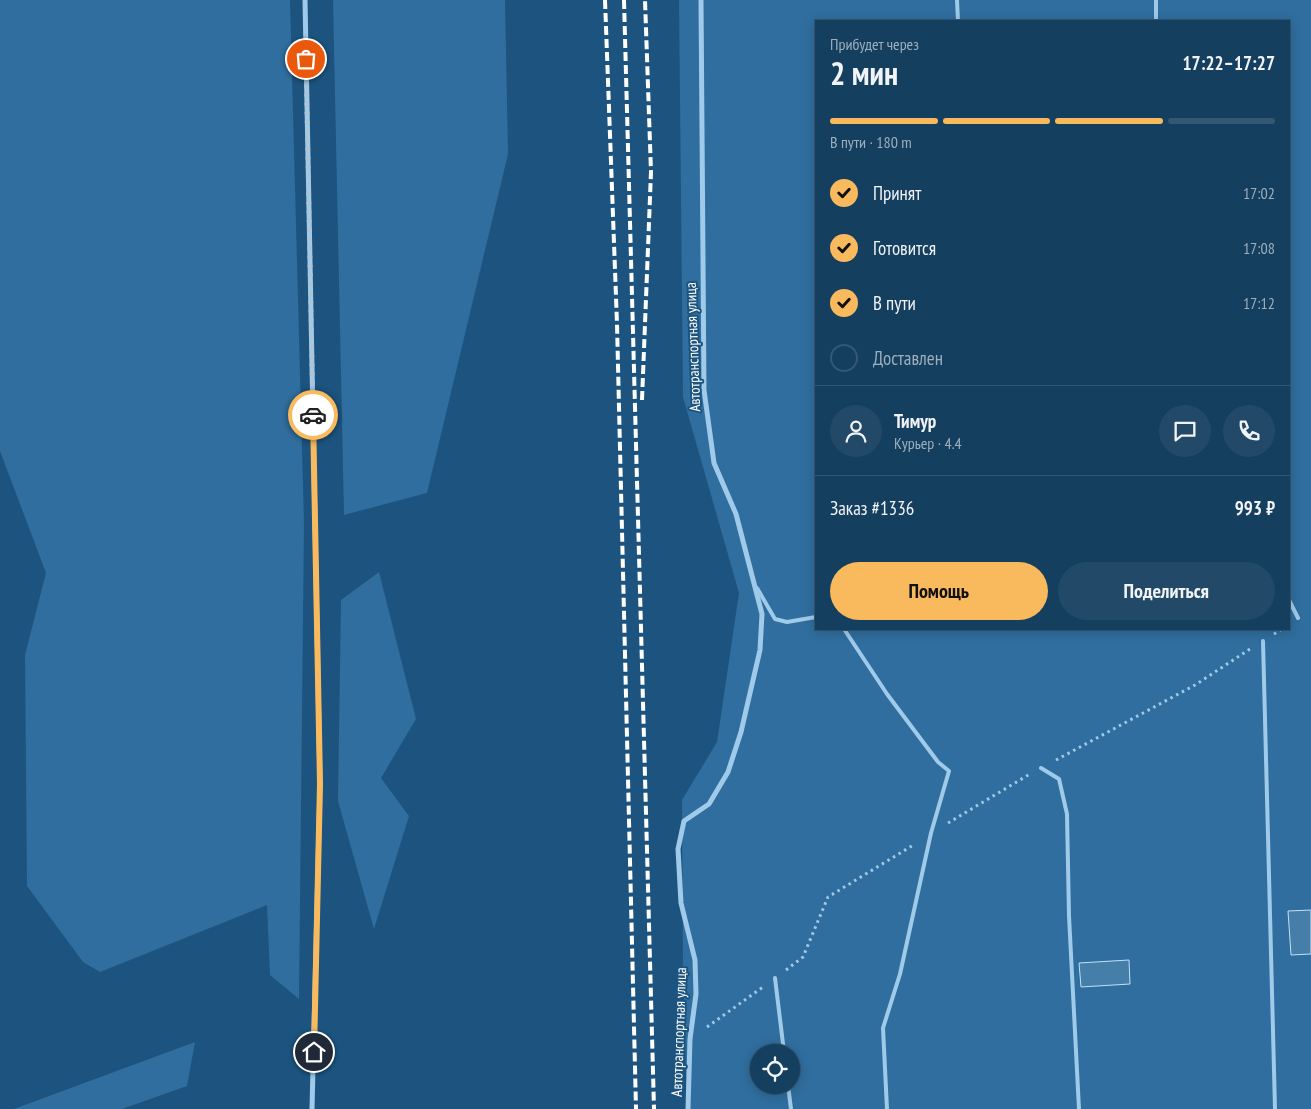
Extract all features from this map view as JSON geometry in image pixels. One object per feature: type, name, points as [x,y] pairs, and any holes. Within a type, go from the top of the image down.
[{"type":"street","points":[[305,0],[320,784],[312,1109]]},
{"type":"street","name":"Автотранспортная улица","points":[[688,1109],[690,1039],[696,994],[694,960],[681,903],[678,849],[684,821],[709,804],[728,772],[741,732],[760,650],[762,614],[736,514],[714,463],[704,390],[701,0]]},
{"type":"lane","points":[[957,0],[958,20]]},
{"type":"lane","points":[[1156,0],[1156,20]]},
{"type":"lane","points":[[756,586],[775,619],[787,622],[815,617]]},
{"type":"lane","points":[[1290,602],[1298,618]]},
{"type":"lane","points":[[845,630],[887,694],[938,762],[949,772],[931,834],[900,974],[883,1028],[887,1109]]},
{"type":"lane","points":[[1263,641],[1275,1109]]},
{"type":"lane","points":[[1041,768],[1058,779],[1067,814],[1069,916],[1079,1109]]},
{"type":"lane","points":[[775,978],[783,1044]]},
{"type":"lane","points":[[789,1094],[791,1109]]},
{"type":"path","points":[[690,1039],[803,958],[828,897],[1041,768],[1195,685],[1280,630]]},
{"type":"shaded area","points":[[0,0],[290,0],[304,523],[299,999],[270,975],[267,905],[100,972],[83,962],[27,886],[25,655],[46,573],[0,451]]},
{"type":"shaded area","points":[[333,0],[505,0],[508,154],[427,493],[344,515]]},
{"type":"shaded area","points":[[679,0],[1311,0],[1311,1109],[687,1109],[683,975],[682,800],[717,742],[739,593],[683,397]]},
{"type":"shaded area","points":[[379,572],[416,719],[381,778],[409,816],[374,929],[338,801],[341,600]]},
{"type":"shaded area","points":[[195,1042],[187,1086],[122,1109],[14,1109]]},
{"type":"building","points":[[1311,910],[1311,954],[1291,955],[1288,911]]},
{"type":"building","points":[[1129,960],[1130,984],[1081,987],[1079,963]]},
{"type":"railway","points":[[605,0],[617,324],[636,1109]]},
{"type":"railway","points":[[624,0],[654,1109]]},
{"type":"railway","points":[[642,400],[651,172],[645,0]]},
{"type":"way so far","points":[[306,59],[313,415]]},
{"type":"route","points":[[313,415],[320,784],[314,1052]]}]
